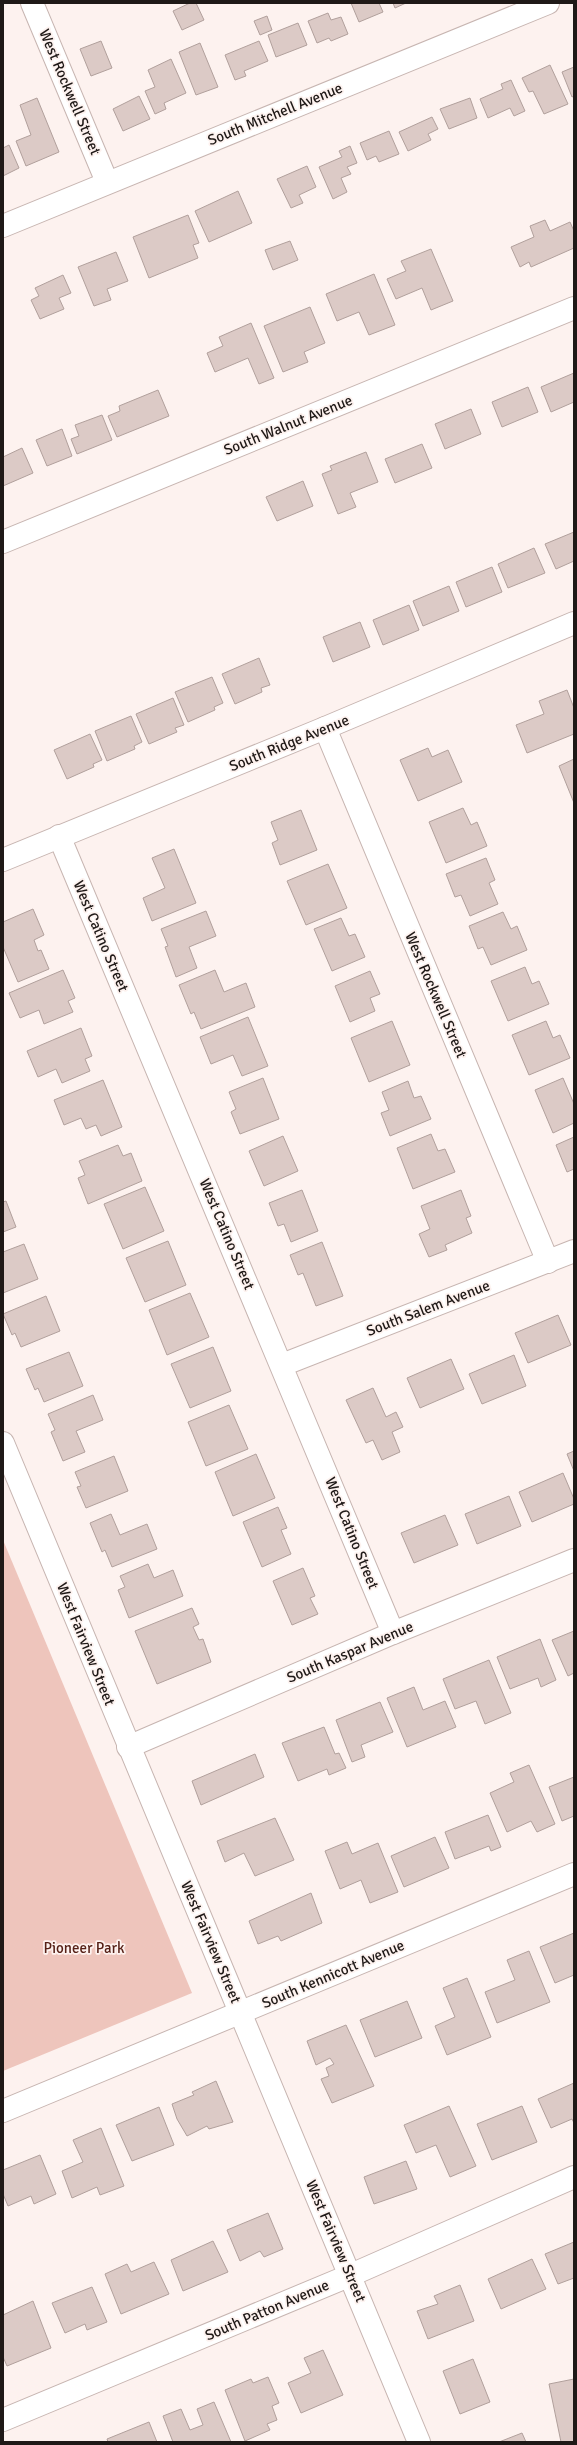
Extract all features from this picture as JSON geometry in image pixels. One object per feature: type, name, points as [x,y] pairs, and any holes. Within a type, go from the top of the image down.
[{"type":"street","name":"West Rockwell Street","points":[[32,3],[107,182]]},
{"type":"street","name":"South Mitchell Avenue","points":[[3,226],[107,182],[548,3]]},
{"type":"street","name":"South Walnut Avenue","points":[[3,542],[574,308]]},
{"type":"street","name":"South Ridge Avenue","points":[[3,860],[325,728],[574,623]]},
{"type":"street","name":"West Rockwell Street","points":[[325,728],[548,1262]]},
{"type":"street","name":"West Catino Street","points":[[59,836],[282,1365],[393,1633]]},
{"type":"street","name":"South Salem Avenue","points":[[282,1365],[574,1251]]},
{"type":"street","name":"West Fairview Street","points":[[3,1443],[128,1747],[241,2012],[420,2442]]},
{"type":"street","name":"South Kaspar Avenue","points":[[128,1747],[393,1633],[574,1560]]},
{"type":"street","name":"South Kennicott Avenue","points":[[3,2111],[574,1874]]},
{"type":"street","name":"South Patton Avenue","points":[[3,2420],[351,2275],[574,2176]]},
{"type":"green space","name":"Pioneer Park","points":[[3,1540],[192,1993],[3,2071]]},
{"type":"building","points":[[190,3],[196,3],[204,20],[182,30],[173,11]]},
{"type":"building","points":[[351,3],[379,3],[383,12],[359,22]]},
{"type":"building","points":[[393,3],[406,3],[395,8]]},
{"type":"building","points":[[328,13],[331,20],[341,17],[348,34],[331,41],[329,38],[317,43],[308,21]]},
{"type":"building","points":[[267,16],[272,30],[260,35],[254,21]]},
{"type":"building","points":[[298,23],[307,45],[276,57],[268,35]]},
{"type":"building","points":[[101,41],[112,68],[91,76],[80,49]]},
{"type":"building","points":[[259,41],[268,61],[244,71],[246,76],[235,80],[225,55]]},
{"type":"building","points":[[200,43],[218,87],[196,95],[179,52]]},
{"type":"building","points":[[171,59],[186,93],[164,103],[166,109],[155,114],[145,91],[155,87],[148,70]]},
{"type":"building","points":[[550,65],[568,104],[544,114],[533,91],[529,92],[522,78]]},
{"type":"building","points":[[574,67],[574,96],[572,97],[562,72]]},
{"type":"building","points":[[511,80],[525,111],[514,116],[510,108],[488,118],[480,99],[503,89],[501,84]]},
{"type":"building","points":[[139,96],[150,119],[123,131],[113,109]]},
{"type":"building","points":[[37,98],[59,152],[26,166],[16,141],[31,135],[20,105]]},
{"type":"building","points":[[470,98],[477,118],[449,129],[440,109]]},
{"type":"building","points":[[432,117],[438,129],[428,134],[431,140],[408,151],[399,132]]},
{"type":"building","points":[[389,131],[399,154],[379,162],[376,156],[367,160],[360,143]]},
{"type":"building","points":[[9,145],[19,168],[3,176],[3,148]]},
{"type":"building","points":[[350,146],[357,163],[347,167],[351,174],[341,178],[347,192],[333,199],[319,167],[342,157],[339,151]]},
{"type":"building","points":[[307,166],[316,187],[299,195],[303,203],[291,208],[277,179]]},
{"type":"building","points":[[238,191],[252,223],[209,242],[195,211]]},
{"type":"building","points":[[188,215],[199,243],[193,245],[198,258],[149,278],[133,237]]},
{"type":"building","points":[[545,220],[550,231],[570,222],[574,231],[574,248],[531,267],[529,262],[520,267],[511,247],[534,237],[530,226]]},
{"type":"building","points":[[290,241],[298,260],[273,270],[265,250]]},
{"type":"building","points":[[431,249],[453,301],[431,310],[422,288],[396,299],[387,279],[406,271],[401,261]]},
{"type":"building","points":[[116,252],[128,281],[107,289],[111,300],[94,306],[78,267]]},
{"type":"building","points":[[374,274],[395,325],[369,335],[359,312],[337,321],[326,294]]},
{"type":"building","points":[[63,275],[71,293],[59,298],[64,309],[40,319],[31,300],[39,296],[35,288]]},
{"type":"building","points":[[310,307],[325,343],[304,352],[308,362],[283,372],[264,326]]},
{"type":"building","points":[[251,323],[274,378],[259,384],[248,358],[215,372],[207,353],[223,346],[219,337]]},
{"type":"building","points":[[574,373],[574,402],[551,412],[541,387]]},
{"type":"building","points":[[528,387],[538,412],[502,427],[492,402]]},
{"type":"building","points":[[158,390],[169,416],[117,437],[108,416],[120,411],[119,406]]},
{"type":"building","points":[[471,409],[481,434],[445,449],[435,424]]},
{"type":"building","points":[[102,415],[112,440],[77,454],[71,439],[79,436],[75,425]]},
{"type":"building","points":[[62,429],[72,456],[47,466],[36,440]]},
{"type":"building","points":[[422,444],[432,468],[395,483],[385,459]]},
{"type":"building","points":[[22,448],[33,473],[3,486],[3,457]]},
{"type":"building","points":[[366,452],[378,482],[350,493],[356,507],[338,514],[322,474],[332,470],[330,466]]},
{"type":"building","points":[[303,481],[313,506],[277,521],[266,497]]},
{"type":"building","points":[[574,532],[574,561],[556,569],[545,544]]},
{"type":"building","points":[[534,548],[545,573],[508,588],[498,564]]},
{"type":"building","points":[[492,567],[502,592],[466,607],[456,582]]},
{"type":"building","points":[[449,586],[459,611],[423,626],[413,601]]},
{"type":"building","points":[[409,605],[419,630],[383,645],[373,620]]},
{"type":"building","points":[[360,622],[370,647],[333,662],[323,637]]},
{"type":"building","points":[[259,658],[270,685],[261,688],[262,692],[235,704],[222,674]]},
{"type":"building","points":[[212,677],[223,703],[214,707],[215,710],[188,722],[175,692]]},
{"type":"building","points":[[567,690],[574,708],[574,734],[527,753],[516,725],[544,714],[539,701]]},
{"type":"building","points":[[173,698],[184,725],[175,728],[177,732],[149,744],[136,714]]},
{"type":"building","points":[[131,716],[142,742],[134,746],[135,749],[107,761],[95,731]]},
{"type":"building","points":[[90,734],[102,760],[93,764],[94,767],[67,779],[54,750]]},
{"type":"building","points":[[428,748],[432,757],[448,750],[462,782],[418,801],[400,760]]},
{"type":"building","points":[[574,759],[574,803],[559,766]]},
{"type":"building","points":[[463,808],[471,825],[477,822],[487,846],[446,863],[429,822]]},
{"type":"building","points":[[301,810],[317,850],[280,865],[272,843],[278,840],[271,822]]},
{"type":"building","points":[[174,849],[196,903],[152,921],[143,898],[165,888],[152,858]]},
{"type":"building","points":[[486,858],[495,880],[489,883],[498,904],[470,916],[461,895],[455,897],[446,874]]},
{"type":"building","points":[[328,864],[347,908],[306,925],[287,881]]},
{"type":"building","points":[[33,909],[44,935],[34,940],[38,951],[41,950],[49,969],[18,982],[3,947],[3,922]]},
{"type":"building","points":[[206,911],[216,936],[189,947],[197,968],[176,977],[165,947],[168,946],[161,929]]},
{"type":"building","points":[[503,912],[511,929],[517,926],[527,950],[491,965],[483,947],[478,949],[469,926]]},
{"type":"building","points":[[341,918],[349,936],[355,934],[365,957],[332,971],[314,929]]},
{"type":"building","points":[[525,967],[532,984],[539,981],[549,1004],[508,1021],[491,981]]},
{"type":"building","points":[[63,970],[75,998],[68,1001],[73,1012],[44,1024],[39,1010],[20,1018],[9,993]]},
{"type":"building","points":[[215,970],[224,992],[246,983],[255,1007],[201,1029],[194,1012],[191,1014],[179,985]]},
{"type":"building","points":[[370,971],[380,994],[370,998],[375,1011],[350,1022],[335,986]]},
{"type":"building","points":[[248,1017],[268,1066],[242,1076],[233,1055],[211,1064],[200,1037]]},
{"type":"building","points":[[392,1021],[410,1065],[369,1082],[351,1038]]},
{"type":"building","points":[[546,1021],[553,1038],[560,1035],[570,1058],[529,1075],[512,1035]]},
{"type":"building","points":[[81,1028],[92,1056],[85,1059],[90,1071],[62,1083],[56,1069],[38,1077],[27,1051]]},
{"type":"building","points":[[263,1078],[279,1119],[240,1134],[231,1112],[236,1109],[229,1092]]},
{"type":"building","points":[[563,1078],[574,1104],[574,1123],[553,1133],[535,1090]]},
{"type":"building","points":[[103,1080],[122,1127],[101,1136],[96,1125],[86,1129],[81,1118],[64,1125],[54,1100]]},
{"type":"building","points":[[408,1081],[414,1098],[421,1096],[431,1119],[390,1136],[381,1113],[389,1110],[382,1092]]},
{"type":"building","points":[[431,1134],[438,1151],[445,1149],[455,1172],[413,1189],[397,1148]]},
{"type":"building","points":[[283,1136],[298,1171],[264,1186],[249,1151]]},
{"type":"building","points":[[574,1137],[574,1169],[567,1172],[556,1145]]},
{"type":"building","points":[[118,1145],[123,1156],[131,1153],[142,1181],[88,1204],[78,1178],[85,1175],[79,1161]]},
{"type":"building","points":[[145,1187],[164,1231],[123,1249],[104,1204]]},
{"type":"building","points":[[302,1190],[318,1231],[291,1242],[284,1224],[278,1226],[269,1203]]},
{"type":"building","points":[[461,1190],[471,1216],[466,1218],[472,1233],[445,1245],[447,1250],[429,1257],[419,1234],[430,1229],[421,1206]]},
{"type":"building","points":[[6,1201],[16,1227],[3,1232],[3,1202]]},
{"type":"building","points":[[168,1241],[186,1285],[145,1302],[126,1258]]},
{"type":"building","points":[[322,1242],[343,1296],[316,1306],[303,1273],[298,1275],[290,1255]]},
{"type":"building","points":[[24,1244],[38,1279],[3,1293],[3,1252]]},
{"type":"building","points":[[190,1293],[209,1337],[167,1355],[149,1310]]},
{"type":"building","points":[[46,1296],[60,1331],[21,1347],[15,1333],[12,1335],[3,1314]]},
{"type":"building","points":[[558,1315],[571,1345],[528,1363],[515,1333]]},
{"type":"building","points":[[213,1347],[231,1391],[190,1408],[171,1364]]},
{"type":"building","points":[[69,1352],[83,1386],[44,1402],[38,1388],[35,1390],[26,1369]]},
{"type":"building","points":[[514,1355],[526,1386],[482,1404],[469,1374]]},
{"type":"building","points":[[451,1359],[464,1389],[420,1408],[407,1378]]},
{"type":"building","points":[[373,1388],[386,1417],[396,1412],[403,1427],[392,1432],[400,1452],[382,1460],[373,1440],[366,1443],[346,1400]]},
{"type":"building","points":[[93,1395],[103,1420],[76,1431],[85,1452],[63,1461],[51,1432],[55,1430],[48,1414]]},
{"type":"building","points":[[229,1405],[248,1449],[206,1466],[188,1422]]},
{"type":"building","points":[[574,1451],[574,1471],[567,1454]]},
{"type":"building","points":[[256,1454],[275,1498],[233,1516],[215,1472]]},
{"type":"building","points":[[114,1456],[128,1491],[86,1508],[77,1487],[81,1486],[75,1472]]},
{"type":"building","points":[[563,1473],[574,1499],[574,1504],[532,1522],[519,1492]]},
{"type":"building","points":[[509,1496],[521,1526],[477,1544],[465,1514]]},
{"type":"building","points":[[278,1507],[287,1528],[281,1530],[291,1554],[262,1567],[243,1522]]},
{"type":"building","points":[[111,1514],[120,1535],[147,1524],[157,1549],[112,1567],[105,1550],[102,1552],[90,1523]]},
{"type":"building","points":[[445,1515],[458,1545],[414,1563],[401,1533]]},
{"type":"building","points":[[148,1564],[154,1578],[173,1570],[183,1596],[129,1618],[118,1590],[125,1587],[120,1576]]},
{"type":"building","points":[[303,1568],[315,1596],[310,1598],[318,1614],[292,1625],[273,1581]]},
{"type":"building","points":[[192,1608],[199,1624],[193,1627],[199,1640],[203,1639],[211,1662],[157,1684],[135,1631]]},
{"type":"building","points":[[574,1631],[574,1673],[568,1676],[552,1640]]},
{"type":"building","points":[[540,1639],[556,1680],[541,1687],[538,1678],[510,1689],[497,1657]]},
{"type":"building","points":[[489,1660],[511,1713],[485,1724],[476,1701],[455,1709],[443,1679]]},
{"type":"building","points":[[414,1687],[423,1710],[445,1701],[456,1727],[407,1747],[387,1698]]},
{"type":"building","points":[[380,1702],[393,1732],[361,1745],[365,1757],[352,1762],[336,1720]]},
{"type":"building","points":[[324,1727],[335,1754],[339,1753],[346,1768],[329,1775],[327,1769],[298,1781],[282,1743]]},
{"type":"building","points":[[255,1754],[264,1777],[201,1805],[192,1781]]},
{"type":"building","points":[[529,1765],[555,1824],[537,1832],[531,1821],[507,1832],[490,1793],[514,1782],[510,1773]]},
{"type":"building","points":[[574,1777],[574,1816],[562,1821],[549,1787]]},
{"type":"building","points":[[488,1815],[501,1847],[491,1851],[489,1846],[455,1859],[445,1832]]},
{"type":"building","points":[[275,1818],[294,1860],[255,1876],[244,1853],[225,1862],[217,1841]]},
{"type":"building","points":[[435,1837],[449,1868],[404,1887],[391,1856]]},
{"type":"building","points":[[347,1842],[352,1854],[378,1843],[398,1892],[370,1903],[361,1880],[340,1889],[325,1851]]},
{"type":"building","points":[[311,1893],[322,1923],[281,1941],[278,1936],[258,1944],[249,1921]]},
{"type":"building","points":[[574,1933],[574,1975],[555,1983],[540,1947]]},
{"type":"building","points":[[529,1951],[550,2002],[497,2023],[485,1992],[515,1980],[507,1960]]},
{"type":"building","points":[[467,1978],[491,2037],[447,2055],[435,2026],[455,2017],[443,1988]]},
{"type":"building","points":[[407,2001],[422,2038],[375,2057],[360,2020]]},
{"type":"building","points":[[346,2025],[374,2086],[332,2103],[321,2079],[329,2076],[326,2068],[334,2064],[330,2058],[316,2065],[307,2041]]},
{"type":"building","points":[[216,2081],[233,2122],[209,2129],[207,2126],[187,2136],[177,2119],[172,2104],[194,2095],[192,2092]]},
{"type":"building","points":[[574,2083],[574,2123],[572,2119],[551,2128],[538,2099]]},
{"type":"building","points":[[449,2106],[476,2166],[450,2177],[436,2145],[416,2153],[404,2125]]},
{"type":"building","points":[[522,2106],[537,2142],[492,2160],[477,2124]]},
{"type":"building","points":[[159,2107],[174,2145],[132,2161],[116,2125]]},
{"type":"building","points":[[101,2128],[124,2186],[100,2195],[97,2187],[72,2198],[62,2171],[83,2162],[73,2140]]},
{"type":"building","points":[[40,2155],[56,2194],[34,2204],[31,2196],[8,2206],[3,2194],[3,2170]]},
{"type":"building","points":[[406,2161],[417,2189],[374,2204],[364,2177]]},
{"type":"building","points":[[268,2213],[283,2249],[264,2257],[260,2251],[240,2261],[227,2230]]},
{"type":"building","points":[[213,2241],[228,2272],[183,2291],[171,2260]]},
{"type":"building","points":[[574,2242],[574,2278],[558,2284],[545,2254]]},
{"type":"building","points":[[532,2259],[546,2289],[501,2309],[488,2279]]},
{"type":"building","points":[[154,2262],[169,2294],[121,2314],[105,2274],[127,2264],[131,2272]]},
{"type":"building","points":[[460,2285],[474,2321],[428,2339],[417,2311],[438,2304],[434,2296]]},
{"type":"building","points":[[92,2287],[107,2322],[87,2330],[85,2324],[65,2333],[52,2303]]},
{"type":"building","points":[[33,2301],[51,2348],[7,2366],[3,2357],[3,2315]]},
{"type":"building","points":[[323,2350],[343,2395],[301,2413],[288,2383],[311,2373],[304,2358]]},
{"type":"building","points":[[473,2359],[490,2402],[460,2414],[443,2371]]},
{"type":"building","points":[[268,2377],[279,2403],[272,2406],[277,2420],[267,2424],[270,2430],[245,2441],[225,2390],[251,2379],[253,2383]]},
{"type":"building","points":[[574,2379],[574,2442],[561,2442],[549,2384]]},
{"type":"building","points":[[214,2402],[231,2442],[173,2442],[163,2416],[181,2409],[190,2430],[203,2425],[197,2409]]},
{"type":"building","points":[[149,2422],[157,2442],[108,2442],[107,2439]]},
{"type":"building","points":[[522,2433],[526,2442],[499,2442]]}]
